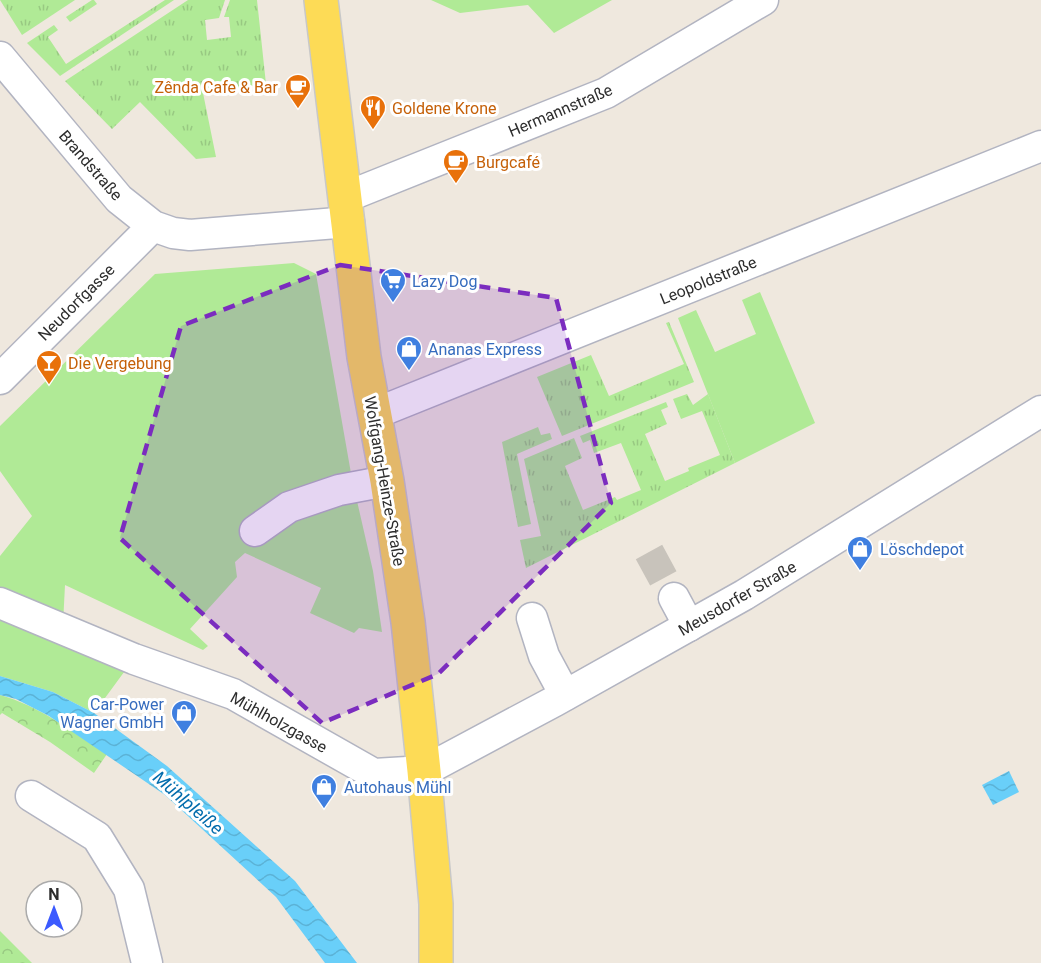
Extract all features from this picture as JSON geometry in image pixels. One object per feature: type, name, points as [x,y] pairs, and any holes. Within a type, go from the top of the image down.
[{"type":"main road","name":"Wolfgang-Heinze-Straße","points":[[321,0],[348,209],[364,357],[387,480],[408,622],[436,904],[436,963]]},
{"type":"street","name":"Hermannstraße","points":[[348,209],[606,93],[763,0]]},
{"type":"street","name":"Brandstraße","points":[[0,57],[119,199],[153,226],[173,233],[190,235],[348,209]]},
{"type":"street","name":"Leopoldstraße","points":[[374,414],[1041,146]]},
{"type":"street","name":"Neudorfgasse","points":[[0,379],[153,226]]},
{"type":"street","name":"Meusdorfer Straße","points":[[424,771],[689,626],[849,531],[1041,411]]},
{"type":"street","points":[[255,531],[289,507],[339,490],[387,480]]},
{"type":"street","points":[[674,598],[689,626]]},
{"type":"street","name":"Mühlholzgasse","points":[[0,603],[134,659],[232,694],[375,774],[424,771]]},
{"type":"street","points":[[532,618],[544,656],[565,695]]},
{"type":"street","points":[[31,796],[98,837],[129,889],[147,963]]},
{"type":"highlighted area","points":[[340,265],[556,298],[611,503],[438,674],[322,723],[120,538],[181,326]]},
{"type":"green space","points":[[0,0],[75,0],[22,35]]},
{"type":"green space","points":[[92,0],[97,4],[70,22],[66,17]]},
{"type":"green space","points":[[165,0],[174,0],[60,76],[27,43],[54,25],[58,30],[48,37],[66,64]]},
{"type":"green space","points":[[188,0],[225,0],[219,18],[205,20],[207,40],[231,37],[229,17],[224,17],[230,0],[257,0],[266,84],[203,93],[216,157],[196,159],[140,102],[112,129],[65,81]]},
{"type":"green space","points":[[431,0],[612,0],[554,33],[528,5],[460,13]]},
{"type":"green space","points":[[294,263],[316,274],[352,479],[373,571],[382,632],[359,628],[354,633],[310,613],[321,588],[245,553],[235,562],[237,577],[190,629],[208,646],[203,650],[65,585],[63,624],[0,595],[0,556],[32,516],[0,471],[0,426],[155,274]]},
{"type":"green space","points":[[760,292],[815,423],[735,463],[678,318],[696,310],[715,352],[756,334],[742,300]]},
{"type":"green space","points":[[669,322],[694,382],[562,436],[537,377],[591,355],[609,396],[684,364],[666,323]]},
{"type":"green space","points":[[687,394],[693,405],[708,394],[735,463],[526,568],[520,540],[541,536],[524,459],[574,438],[582,458],[565,466],[583,510],[615,497],[617,500],[641,490],[621,443],[594,453],[590,440],[583,443],[580,436],[666,402],[668,407],[661,410],[667,424],[645,434],[665,481],[689,471],[688,468],[720,455],[702,411],[681,419],[673,399]]},
{"type":"green space","points":[[538,427],[541,435],[550,433],[552,439],[517,454],[531,524],[518,527],[502,442]]},
{"type":"green space","points":[[0,607],[127,668],[94,713],[53,692],[0,676]]},
{"type":"green space","points":[[0,695],[42,713],[107,754],[94,773],[50,742],[2,713],[0,715]]},
{"type":"green space","points":[[0,931],[32,963],[0,963]]},
{"type":"water","name":"Mühlpleiße","points":[[0,676],[53,692],[94,713],[167,766],[295,881],[357,963],[325,963],[276,897],[165,795],[49,716],[16,699],[0,695]]},
{"type":"water","points":[[1009,771],[1019,792],[993,805],[982,785]]},
{"type":"tunnel","points":[[649,552],[674,598]]},
{"type":"place","name":"Zênda Cafe & Bar","points":[[298,110]]},
{"type":"place","name":"Goldene Krone","points":[[373,131]]},
{"type":"place","name":"Burgcafé","points":[[456,185]]},
{"type":"place","name":"Lazy Dog","points":[[393,304]]},
{"type":"place","name":"Ananas Express","points":[[409,372]]},
{"type":"place","name":"Die Vergebung","points":[[49,386]]},
{"type":"place","name":"Löschdepot","points":[[860,572]]},
{"type":"place","name":"Car-Power Wagner GmbH","points":[[184,736]]},
{"type":"place","name":"Autohaus Mühl","points":[[324,810]]}]
